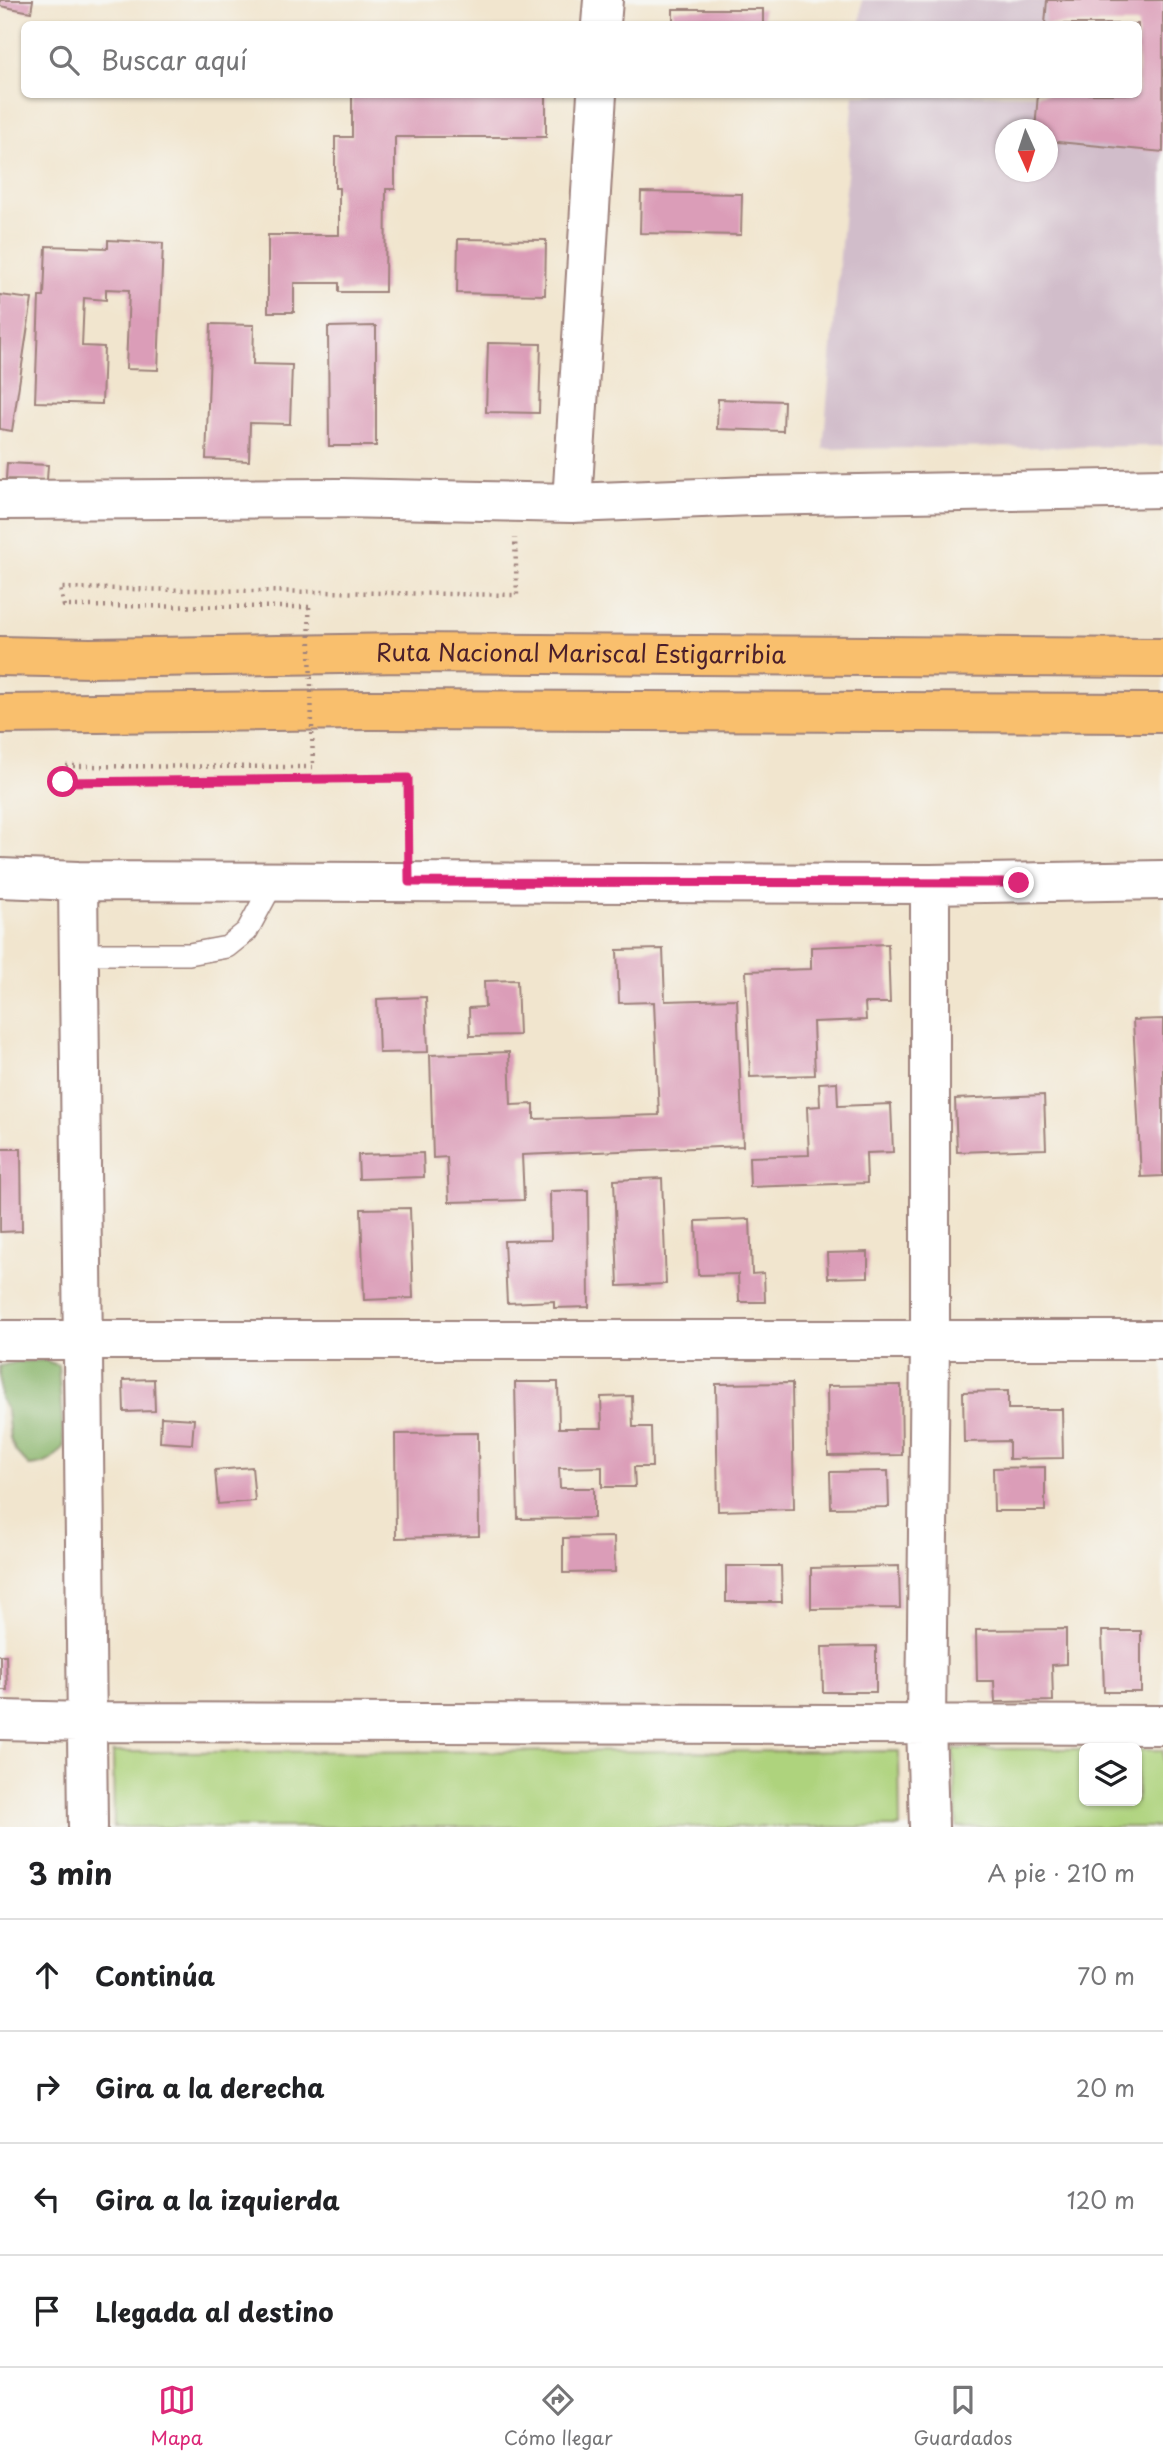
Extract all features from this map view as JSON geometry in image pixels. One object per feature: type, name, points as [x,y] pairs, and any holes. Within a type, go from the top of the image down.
[{"type":"highway","name":"Ruta Nacional Mariscal Estigarribia","points":[[0,656],[404,653],[1163,657]]},
{"type":"highway","points":[[0,714],[371,710],[1163,713]]},
{"type":"street","points":[[601,21],[603,0]]},
{"type":"street","points":[[572,503],[597,98]]},
{"type":"street","points":[[0,500],[341,498],[572,503],[753,496],[1163,488]]},
{"type":"street","points":[[0,878],[78,881],[930,884],[1163,880]]},
{"type":"street","points":[[78,881],[88,1827]]},
{"type":"street","points":[[929,1827],[926,1724],[930,1340],[930,884]]},
{"type":"street","points":[[0,1340],[1163,1340]]},
{"type":"street","points":[[0,1720],[88,1723],[1163,1724]]},
{"type":"lane","points":[[80,954],[189,954],[227,947],[247,931],[274,881]]},
{"type":"path","points":[[409,882],[408,778],[63,782],[63,766],[313,767],[309,607],[64,606],[60,588],[517,595],[514,502]]},
{"type":"shaded area","points":[[862,0],[1163,0],[1163,446],[823,449],[854,98],[1142,98],[1142,21],[860,21]]},
{"type":"green space","points":[[44,1360],[58,1365],[64,1446],[49,1461],[29,1466],[16,1452],[10,1439],[7,1411],[0,1398],[0,1366]]},
{"type":"green space","points":[[954,1749],[1079,1749],[1079,1806],[1142,1806],[1142,1750],[1163,1750],[1163,1827],[957,1827]]},
{"type":"green space","points":[[899,1751],[900,1827],[114,1827],[113,1752]]},
{"type":"building","points":[[0,0],[33,0],[31,12],[0,6]]},
{"type":"building","points":[[1047,0],[1163,0],[1163,152],[1058,142],[1058,119],[1036,119],[1038,98],[1142,98],[1142,21],[1045,21]]},
{"type":"building","points":[[673,9],[763,9],[763,21],[673,21]]},
{"type":"building","points":[[352,98],[546,98],[546,137],[395,137],[395,189],[386,189],[385,292],[339,292],[339,283],[294,283],[294,312],[268,312],[268,235],[339,235],[335,137],[352,137]]},
{"type":"building","points":[[641,192],[742,194],[741,235],[640,233]]},
{"type":"building","points":[[458,239],[546,240],[545,295],[457,293]]},
{"type":"building","points":[[108,240],[163,243],[158,370],[126,369],[129,290],[106,289],[106,300],[84,298],[82,346],[104,347],[102,404],[35,402],[39,297],[44,297],[46,246],[108,248]]},
{"type":"building","points":[[0,295],[32,299],[12,431],[0,429]]},
{"type":"building","points":[[211,324],[254,325],[253,364],[292,365],[290,424],[250,423],[249,461],[206,459]]},
{"type":"building","points":[[376,326],[376,446],[329,446],[328,327]]},
{"type":"building","points":[[488,343],[541,344],[539,413],[486,412]]},
{"type":"building","points":[[718,399],[784,401],[783,431],[717,429]]},
{"type":"building","points":[[7,463],[48,465],[47,480],[6,479]]},
{"type":"building","points":[[888,944],[890,1003],[865,1003],[866,1020],[813,1022],[815,1075],[750,1077],[746,971],[811,969],[811,947]]},
{"type":"building","points":[[663,949],[665,1001],[737,999],[743,1146],[522,1155],[524,1200],[449,1202],[447,1157],[433,1158],[430,1055],[509,1052],[511,1105],[534,1104],[534,1119],[659,1115],[654,1002],[619,1003],[617,950]]},
{"type":"building","points":[[517,980],[519,1035],[470,1036],[469,1008],[485,1007],[484,981]]},
{"type":"building","points":[[426,997],[428,1052],[379,1053],[377,999]]},
{"type":"building","points":[[1163,1019],[1163,1176],[1141,1177],[1133,1020]]},
{"type":"building","points":[[837,1082],[838,1106],[891,1104],[893,1152],[866,1153],[867,1183],[750,1187],[749,1157],[809,1155],[807,1107],[820,1106],[819,1083]]},
{"type":"building","points":[[1044,1095],[1046,1149],[957,1152],[955,1099]]},
{"type":"building","points":[[0,1149],[21,1149],[22,1231],[0,1232]]},
{"type":"building","points":[[423,1153],[424,1177],[359,1179],[358,1155]]},
{"type":"building","points":[[662,1178],[666,1284],[618,1286],[614,1180]]},
{"type":"building","points":[[588,1190],[589,1307],[554,1308],[554,1301],[507,1303],[504,1241],[551,1240],[550,1191]]},
{"type":"building","points":[[410,1208],[413,1298],[364,1300],[361,1209]]},
{"type":"building","points":[[750,1219],[752,1274],[764,1273],[765,1302],[739,1302],[738,1274],[698,1275],[696,1221]]},
{"type":"building","points":[[868,1252],[868,1277],[828,1278],[827,1253]]},
{"type":"building","points":[[154,1379],[155,1411],[124,1412],[123,1380]]},
{"type":"building","points":[[515,1382],[558,1382],[559,1428],[602,1428],[601,1397],[632,1396],[633,1427],[651,1427],[652,1467],[634,1467],[635,1487],[602,1487],[602,1467],[559,1468],[560,1488],[594,1488],[594,1518],[518,1519]]},
{"type":"building","points":[[792,1383],[794,1509],[718,1511],[716,1384]]},
{"type":"building","points":[[901,1385],[902,1455],[828,1456],[827,1386]]},
{"type":"building","points":[[1008,1391],[1008,1409],[1062,1409],[1063,1458],[1009,1459],[1009,1441],[964,1442],[963,1392]]},
{"type":"building","points":[[161,1417],[194,1419],[192,1444],[160,1442]]},
{"type":"building","points":[[478,1433],[479,1536],[396,1538],[395,1434]]},
{"type":"building","points":[[252,1467],[255,1501],[218,1504],[215,1470]]},
{"type":"building","points":[[1045,1467],[1045,1511],[994,1511],[993,1468]]},
{"type":"building","points":[[888,1471],[889,1507],[831,1508],[830,1472]]},
{"type":"building","points":[[614,1537],[615,1572],[563,1573],[563,1538]]},
{"type":"building","points":[[726,1566],[781,1566],[782,1602],[726,1602]]},
{"type":"building","points":[[899,1566],[900,1608],[811,1609],[811,1568]]},
{"type":"building","points":[[1066,1629],[1066,1664],[1052,1665],[1053,1701],[995,1702],[994,1681],[977,1681],[976,1630]]},
{"type":"building","points":[[1102,1631],[1141,1631],[1141,1692],[1104,1692]]},
{"type":"building","points":[[876,1646],[876,1692],[823,1692],[822,1647]]},
{"type":"building","points":[[0,1655],[6,1655],[7,1690],[0,1690]]},
{"type":"route","points":[[63,782],[408,778],[409,882],[1019,883]]}]
